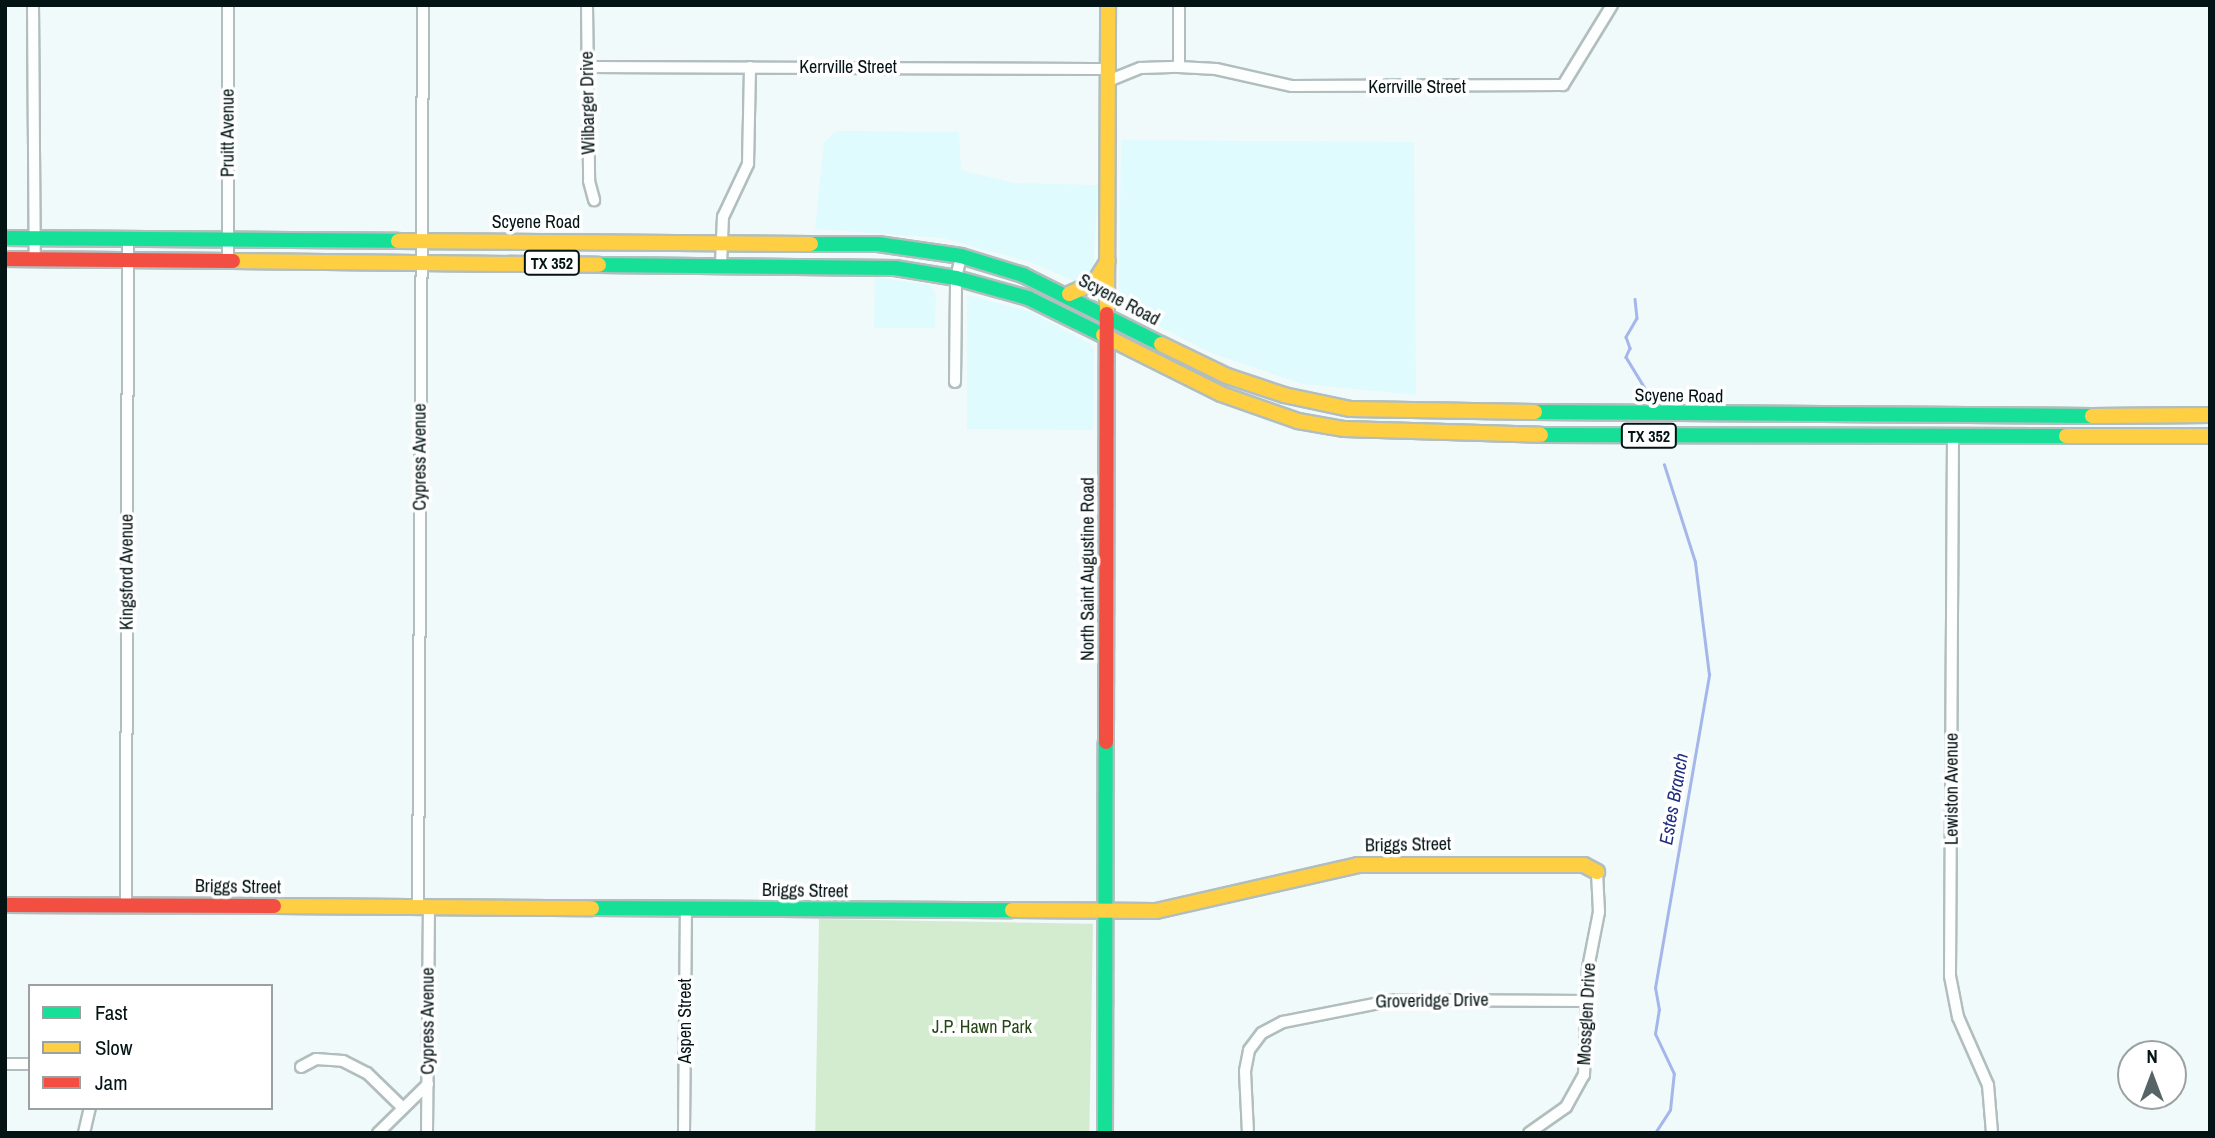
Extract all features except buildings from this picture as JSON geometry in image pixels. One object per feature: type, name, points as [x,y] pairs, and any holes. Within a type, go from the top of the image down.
[{"type":"main road","name":"North Saint Augustine Road","points":[[1105,1133],[1108,5]]},
{"type":"main road","name":"Scyene Road","points":[[5,237],[878,244],[961,256],[1069,295],[1237,380],[1350,409],[1950,418],[2210,415]]},
{"type":"main road","name":"TX 352","points":[[5,259],[721,264],[895,268],[956,278],[1028,298],[1222,394],[1298,421],[1344,429],[1590,437],[2210,436]]},
{"type":"main road","points":[[1069,295],[1094,283],[1108,261]]},
{"type":"main road","name":"Briggs Street","points":[[5,905],[424,909],[1174,910],[1368,864],[1584,865],[1597,872]]},
{"type":"street","points":[[33,5],[35,260]]},
{"type":"street","name":"Pruitt Avenue","points":[[228,5],[228,261]]},
{"type":"street","name":"Cypress Avenue","points":[[424,5],[424,240],[420,262],[427,1133]]},
{"type":"street","name":"Wilbarger Drive","points":[[587,5],[589,181],[594,200]]},
{"type":"street","points":[[1179,5],[1179,67]]},
{"type":"street","name":"Kerrville Street","points":[[588,67],[750,67],[1108,75],[1141,68],[1179,67],[1216,69],[1293,86],[1563,85],[1612,5]]},
{"type":"street","points":[[721,264],[723,217],[748,164],[750,67]]},
{"type":"street","name":"Kingsford Avenue","points":[[126,906],[128,238]]},
{"type":"street","points":[[955,382],[956,278],[961,256]]},
{"type":"street","name":"Lewiston Avenue","points":[[1950,418],[1953,437],[1950,976],[1958,1017],[1988,1085],[1992,1133]]},
{"type":"street","points":[[1953,437],[1966,418]]},
{"type":"street","name":"Mossglen Drive","points":[[1529,1133],[1566,1107],[1580,1088],[1587,1054],[1590,951],[1599,912],[1597,872]]},
{"type":"street","name":"Aspen Street","points":[[684,1133],[685,909]]},
{"type":"street","name":"Groveridge Drive","points":[[1248,1133],[1245,1097],[1249,1050],[1262,1033],[1283,1022],[1394,1000],[1587,1001]]},
{"type":"street","points":[[301,1067],[316,1059],[343,1061],[367,1073],[403,1108]]},
{"type":"street","points":[[5,1064],[28,1064]]},
{"type":"street","points":[[378,1133],[428,1084]]},
{"type":"street","points":[[85,1133],[90,1110]]},
{"type":"shaded area","points":[[837,131],[959,132],[961,170],[1014,183],[1098,185],[1093,276],[1076,282],[1031,262],[942,238],[815,229],[824,142]]},
{"type":"shaded area","points":[[1121,140],[1414,142],[1416,395],[1302,384],[1209,352],[1128,310],[1119,289]]},
{"type":"shaded area","points":[[875,277],[929,285],[936,293],[935,328],[874,328]]},
{"type":"shaded area","points":[[967,295],[1031,312],[1094,346],[1093,430],[967,429]]},
{"type":"green space","name":"J.P. Hawn Park","points":[[819,919],[1093,924],[1089,1133],[815,1133]]},
{"type":"waterway","name":"Estes Branch","points":[[1635,299],[1637,318],[1626,337],[1630,348],[1626,357],[1657,408]]},
{"type":"waterway","name":"Estes Branch","points":[[1655,1133],[1670,1110],[1674,1074],[1655,1034],[1659,1010],[1655,988],[1709,675],[1695,562],[1664,465]]},
{"type":"traffic: fast","points":[[5,238],[398,241]]},
{"type":"traffic: fast","points":[[811,244],[878,244],[961,256],[1023,275],[1161,344]]},
{"type":"traffic: fast","points":[[599,265],[895,268],[956,278],[1028,298],[1103,335]]},
{"type":"traffic: fast","points":[[1535,412],[2092,416]]},
{"type":"traffic: fast","points":[[1541,435],[2066,436]]},
{"type":"traffic: fast","points":[[1105,1133],[1106,742]]},
{"type":"traffic: fast","points":[[592,908],[1012,910]]},
{"type":"traffic: slow","points":[[1107,314],[1108,5]]},
{"type":"traffic: slow","points":[[398,241],[811,244]]},
{"type":"traffic: slow","points":[[233,261],[599,265]]},
{"type":"traffic: slow","points":[[1069,294],[1094,283],[1108,261]]},
{"type":"traffic: slow","points":[[1103,335],[1221,394],[1298,421],[1344,429],[1541,435]]},
{"type":"traffic: slow","points":[[1161,344],[1227,376],[1284,395],[1350,409],[1535,412]]},
{"type":"traffic: slow","points":[[2092,416],[2210,415]]},
{"type":"traffic: slow","points":[[2066,436],[2210,436]]},
{"type":"traffic: slow","points":[[1012,910],[1156,911],[1358,865],[1584,865],[1597,872]]},
{"type":"traffic: slow","points":[[274,906],[592,908]]},
{"type":"traffic: jam","points":[[5,259],[233,261]]},
{"type":"traffic: jam","points":[[1106,742],[1107,314]]},
{"type":"traffic: jam","points":[[5,905],[274,906]]}]
